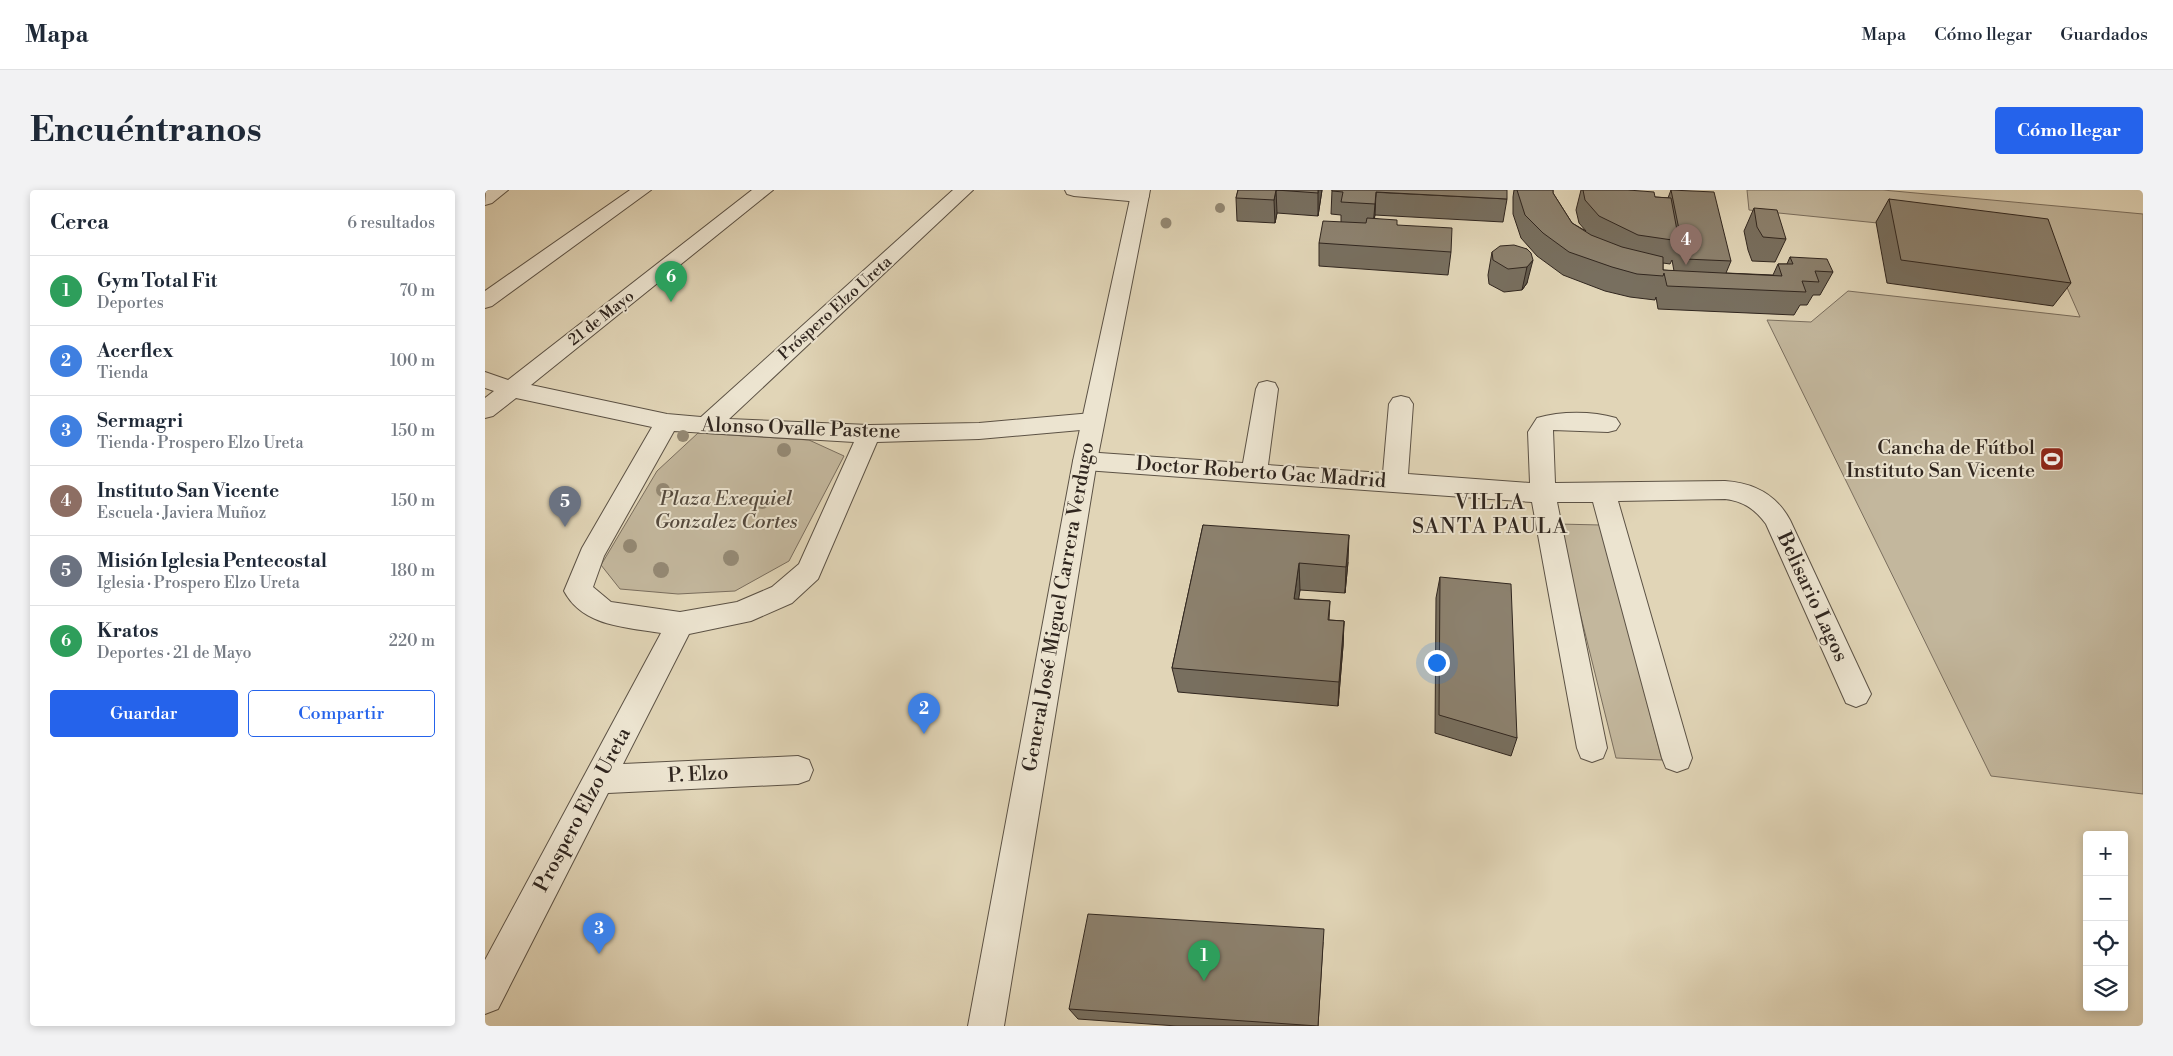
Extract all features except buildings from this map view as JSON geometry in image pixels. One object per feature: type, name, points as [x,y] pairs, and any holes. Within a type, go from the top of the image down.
[{"type":"street","points":[[485,199],[499,190]]},
{"type":"street","points":[[485,301],[643,190]]},
{"type":"street","name":"21 de Mayo","points":[[485,410],[764,190]]},
{"type":"street","name":"Próspero Elzo Ureta","points":[[706,426],[964,190]]},
{"type":"street","points":[[1074,190],[1140,193]]},
{"type":"street","name":"General José Miguel Carrera Verdugo","points":[[986,1026],[1092,421],[1140,193]]},
{"type":"street","name":"Alonso Ovalle Pastene","points":[[485,380],[512,389],[667,422],[706,426],[869,434],[979,431],[1092,421]]},
{"type":"street","points":[[1254,473],[1267,389]]},
{"type":"street","points":[[1395,482],[1401,404]]},
{"type":"street","points":[[1591,748],[1543,493],[1540,432],[1545,424],[1556,420],[1607,424]]},
{"type":"street","points":[[667,422],[591,555],[578,591],[604,612],[680,624],[741,613],[782,595],[809,571],[869,434]]},
{"type":"street","name":"Doctor Roberto Gac Madrid","points":[[1085,461],[1543,493],[1735,490],[1751,495],[1764,503]]},
{"type":"street","points":[[1603,492],[1677,758]]},
{"type":"street","name":"Belisario Lagos","points":[[1764,503],[1777,520],[1856,694]]},
{"type":"street","name":"Prospero Elzo Ureta","points":[[485,996],[680,624]]},
{"type":"street","name":"P. Elzo","points":[[599,780],[798,770]]},
{"type":"green space","points":[[1747,190],[1883,190],[2143,214],[2143,794],[1991,776],[1767,320],[1811,322],[1848,291],[2080,317],[2046,240],[1749,210]]},
{"type":"green space","name":"Plaza Exequiel Gonzalez Cortes","points":[[698,433],[809,440],[844,456],[789,561],[735,591],[678,594],[620,589],[601,565],[657,471]]},
{"type":"green space","points":[[1558,524],[1601,525],[1662,760],[1616,758]]},
{"type":"place","name":"Instituto San Vicente","points":[[1686,265]]},
{"type":"place","name":"Kratos","points":[[671,302]]},
{"type":"place","name":"Cancha de Fútbol Instituto San Vicente","points":[[2052,459]]},
{"type":"place","name":"Misión Iglesia Pentecostal","points":[[565,527]]},
{"type":"place","name":"Acerflex","points":[[924,734]]},
{"type":"place","name":"Sermagri","points":[[599,954]]},
{"type":"place","name":"Gym Total Fit","points":[[1204,981]]},
{"type":"district","name":"VILLA SANTA PAULA","points":[[1490,515]]}]
